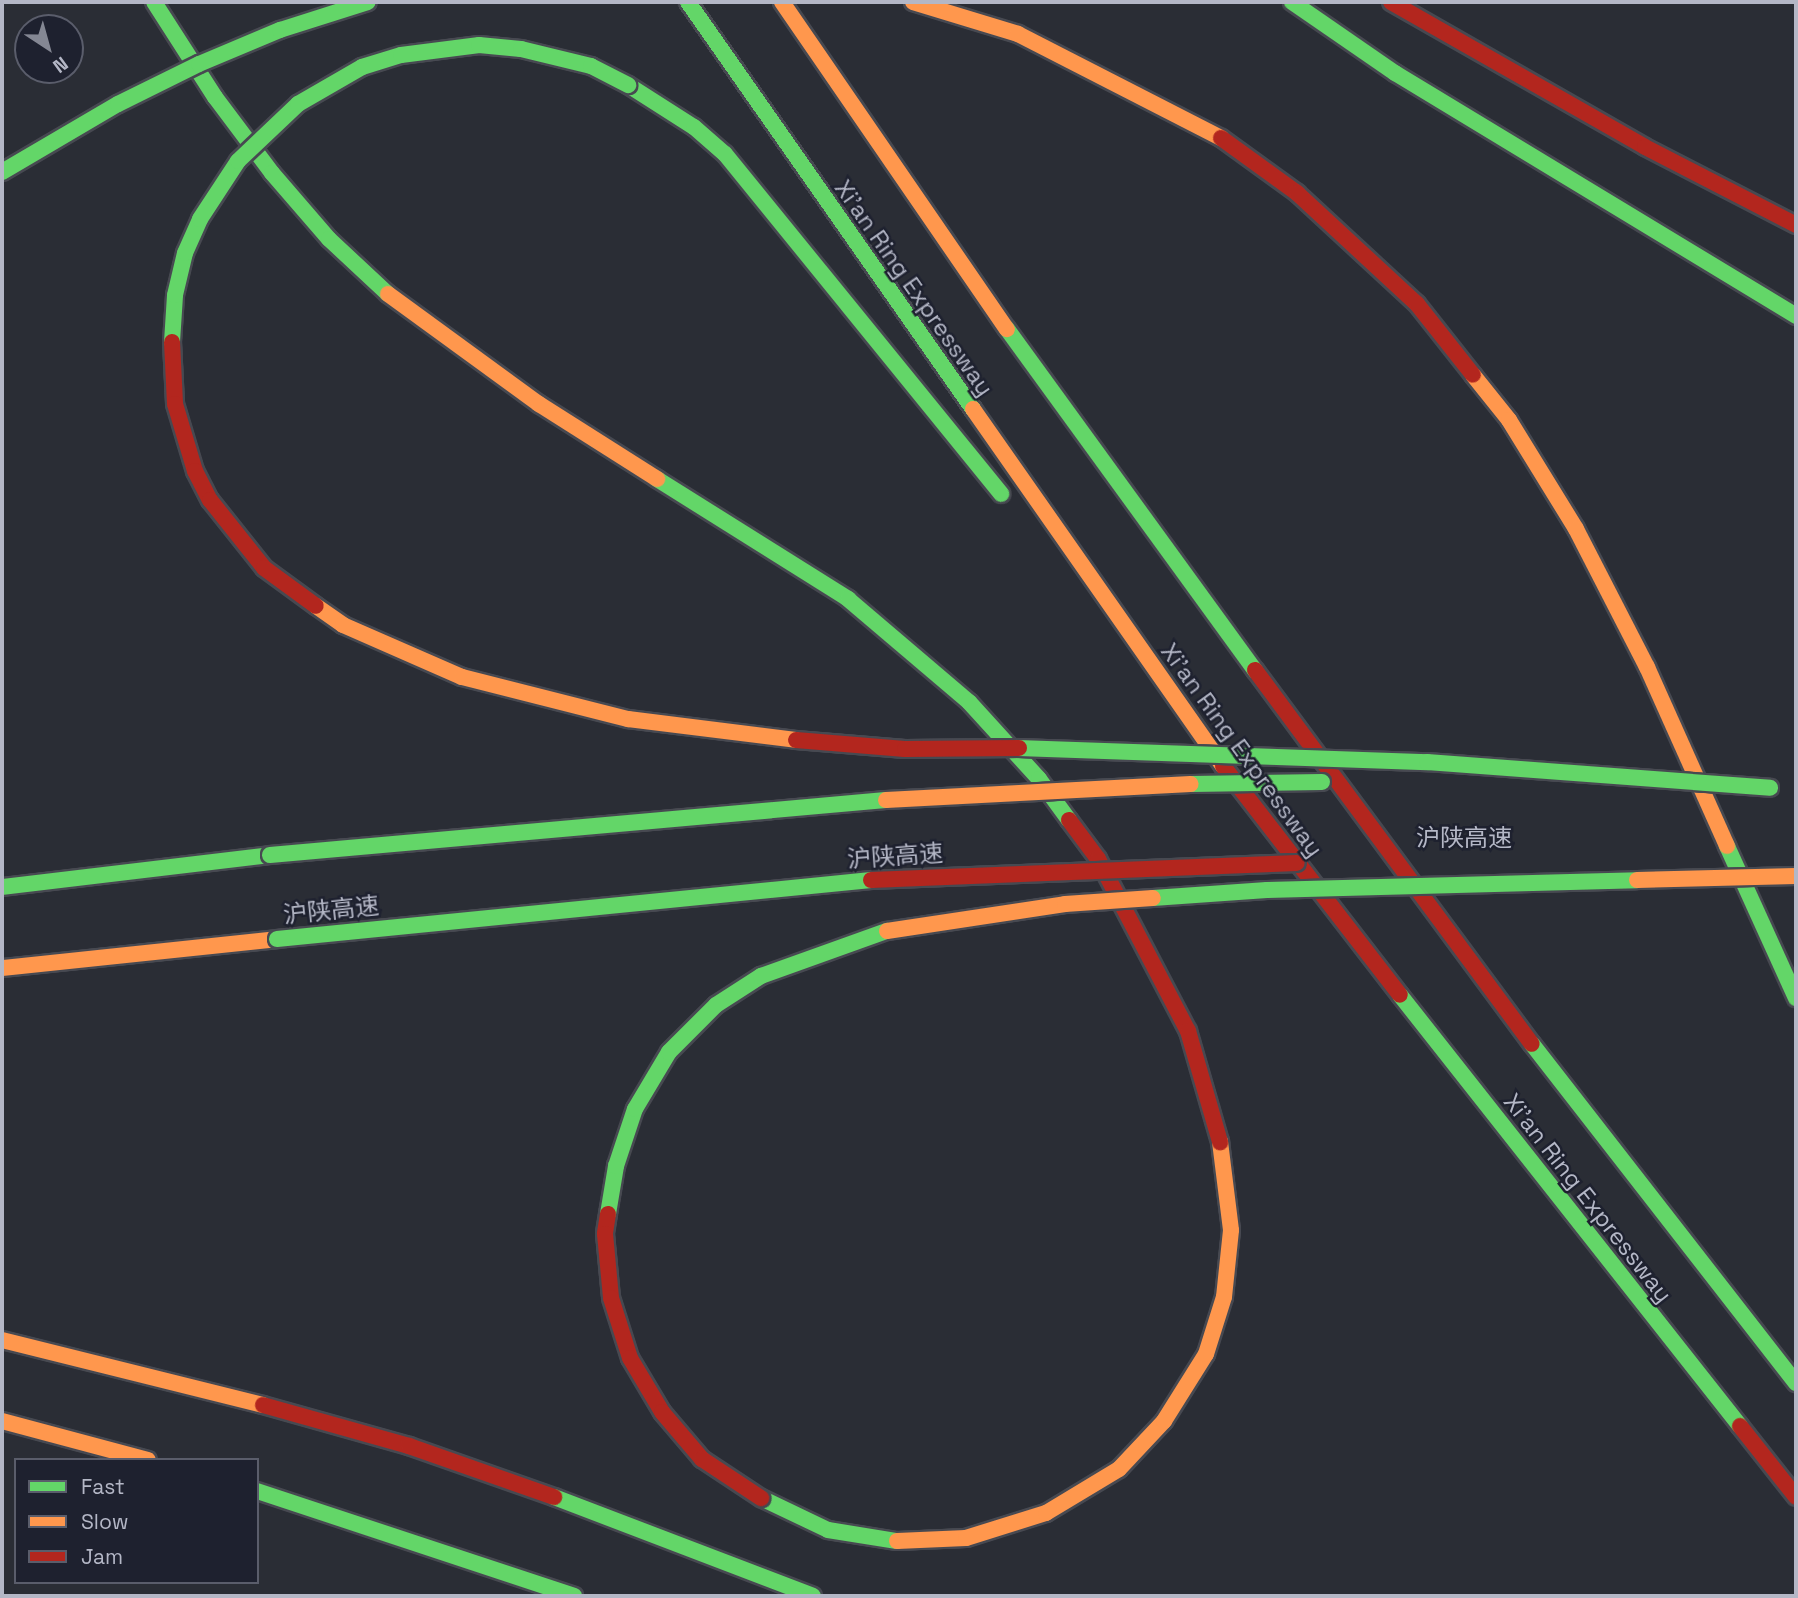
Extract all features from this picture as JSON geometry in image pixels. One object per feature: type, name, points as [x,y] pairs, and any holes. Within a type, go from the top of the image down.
[{"type":"highway","points":[[154,2],[215,97],[272,173],[329,239],[388,294],[539,404],[848,599],[969,702],[1039,779],[1098,859],[1122,900],[1128,910],[1133,920],[1205,1076],[1226,1167],[1231,1230],[1224,1297],[1206,1353],[1164,1422],[1119,1469],[1046,1513],[966,1538],[891,1541],[828,1530],[761,1499],[702,1459],[662,1412],[630,1358],[611,1298],[605,1234],[615,1166],[635,1109],[669,1052],[716,1005],[761,976],[859,937],[992,912],[1065,904],[1119,901],[1133,900],[1267,890],[1796,874]]},
{"type":"highway","points":[[2,172],[118,104],[199,64],[280,30],[370,2]]},
{"type":"highway","name":"Xi'an Ring Expressway","points":[[688,2],[1255,812],[1796,1497]]},
{"type":"highway","name":"Xi'an Ring Expressway","points":[[782,2],[1062,409],[1563,1086],[1796,1383]]},
{"type":"highway","points":[[913,2],[1030,40],[1217,135],[1297,193],[1418,304],[1509,420],[1576,529],[1647,667],[1796,998]]},
{"type":"highway","points":[[1292,2],[1395,74],[1796,316]]},
{"type":"highway","points":[[1391,2],[1645,147],[1796,225]]},
{"type":"highway","points":[[1014,510],[725,154],[694,127],[628,85],[557,56],[480,45],[442,48],[375,63],[298,104],[262,135],[217,189],[185,253],[175,295],[170,365],[191,461],[210,500],[264,568],[343,625],[462,677],[628,719],[727,734],[905,749],[1075,748],[1427,762],[1777,788],[1424,780]]},
{"type":"highway","points":[[1074,585],[1255,812]]},
{"type":"highway","points":[[2,887],[270,855],[872,801],[1149,785],[1355,781]]},
{"type":"highway","name":"沪陕高速","points":[[1373,862],[1413,861]]},
{"type":"highway","points":[[1629,862],[1796,874]]},
{"type":"highway","name":"沪陕高速","points":[[2,968],[910,876],[1318,863]]},
{"type":"highway","points":[[2,1340],[186,1383],[409,1446],[631,1523],[813,1596]]},
{"type":"highway","points":[[2,1420],[141,1458]]},
{"type":"highway","points":[[259,1492],[574,1596]]},
{"type":"traffic: fast","points":[[154,2],[215,97],[272,173],[329,239],[388,294]]},
{"type":"traffic: fast","points":[[2,172],[118,104],[199,64],[280,30],[368,2]]},
{"type":"traffic: fast","points":[[688,2],[973,409]]},
{"type":"traffic: fast","points":[[1292,2],[1395,73],[1796,316]]},
{"type":"traffic: fast","points":[[172,342],[175,295],[185,253],[200,219],[238,161],[298,104],[362,67],[401,55],[479,45],[521,49],[591,66],[628,85]]},
{"type":"traffic: fast","points":[[628,85],[694,127],[725,154],[1001,494]]},
{"type":"traffic: fast","points":[[1007,329],[1255,670]]},
{"type":"traffic: fast","points":[[657,479],[848,599],[969,702],[1039,779],[1069,820]]},
{"type":"traffic: fast","points":[[1019,748],[1427,762],[1770,788]]},
{"type":"traffic: fast","points":[[1191,784],[1322,782]]},
{"type":"traffic: fast","points":[[270,855],[886,800]]},
{"type":"traffic: fast","points":[[1727,846],[1796,998]]},
{"type":"traffic: fast","points":[[2,887],[270,855]]},
{"type":"traffic: fast","points":[[277,939],[871,880]]},
{"type":"traffic: fast","points":[[1153,898],[1267,890],[1637,880]]},
{"type":"traffic: fast","points":[[608,1214],[616,1166],[635,1109],[669,1052],[716,1005],[761,976],[887,931]]},
{"type":"traffic: fast","points":[[1400,995],[1740,1426]]},
{"type":"traffic: fast","points":[[1532,1044],[1796,1383]]},
{"type":"traffic: fast","points":[[259,1492],[574,1596]]},
{"type":"traffic: fast","points":[[554,1497],[813,1596]]},
{"type":"traffic: fast","points":[[761,1498],[828,1530],[897,1541]]},
{"type":"traffic: slow","points":[[782,2],[1007,329]]},
{"type":"traffic: slow","points":[[913,2],[1018,34],[1221,138]]},
{"type":"traffic: slow","points":[[388,294],[539,404],[657,479]]},
{"type":"traffic: slow","points":[[1473,375],[1509,420],[1576,529],[1647,667],[1727,846]]},
{"type":"traffic: slow","points":[[973,409],[1223,766]]},
{"type":"traffic: slow","points":[[316,606],[343,625],[462,677],[628,719],[796,740]]},
{"type":"traffic: slow","points":[[886,800],[1191,784]]},
{"type":"traffic: slow","points":[[1637,880],[1796,876]]},
{"type":"traffic: slow","points":[[887,931],[1065,904],[1153,898]]},
{"type":"traffic: slow","points":[[2,968],[277,939]]},
{"type":"traffic: slow","points":[[897,1541],[966,1538],[1046,1513],[1119,1469],[1164,1421],[1206,1354],[1224,1297],[1231,1230],[1220,1142]]},
{"type":"traffic: slow","points":[[2,1340],[263,1405]]},
{"type":"traffic: slow","points":[[2,1421],[141,1458]]},
{"type":"traffic: jam","points":[[1391,2],[1645,147],[1796,225]]},
{"type":"traffic: jam","points":[[1221,138],[1297,193],[1417,304],[1473,375]]},
{"type":"traffic: jam","points":[[172,342],[175,404],[195,471],[210,500],[264,568],[316,606]]},
{"type":"traffic: jam","points":[[1255,670],[1532,1044]]},
{"type":"traffic: jam","points":[[796,740],[905,749],[1019,748]]},
{"type":"traffic: jam","points":[[1223,766],[1400,995]]},
{"type":"traffic: jam","points":[[1069,820],[1098,859],[1188,1031],[1220,1142]]},
{"type":"traffic: jam","points":[[871,880],[1297,863]]},
{"type":"traffic: jam","points":[[608,1214],[605,1234],[611,1298],[630,1358],[662,1412],[702,1459],[761,1498]]},
{"type":"traffic: jam","points":[[263,1405],[409,1446],[554,1497]]},
{"type":"traffic: jam","points":[[1740,1426],[1796,1497]]}]
